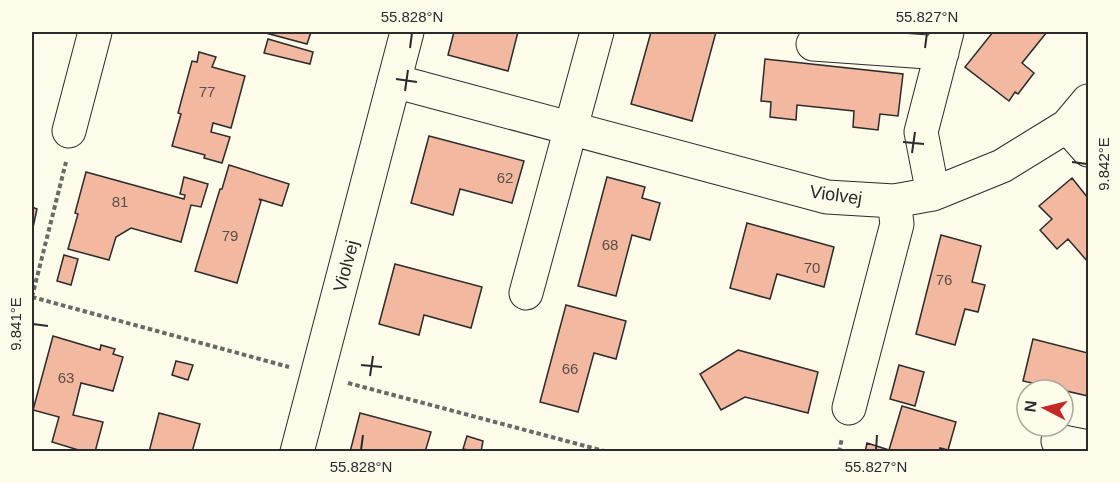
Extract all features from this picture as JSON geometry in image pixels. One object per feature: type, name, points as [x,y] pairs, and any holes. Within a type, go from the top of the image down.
[{"type":"street","points":[[69,131],[96,32]]},
{"type":"street","name":"Violvej","points":[[297,452],[407,32]]},
{"type":"street","points":[[526,293],[597,32]]},
{"type":"street","points":[[813,44],[945,42],[921,132],[933,194]]},
{"type":"street","name":"Violvej","points":[[394,81],[827,197],[894,201],[933,194],[1002,166],[1067,126],[1089,101]]},
{"type":"street","points":[[1067,126],[1089,150]]},
{"type":"street","points":[[849,408],[897,224],[894,201]]},
{"type":"path","points":[[69,131],[65,171],[32,298],[608,452]]},
{"type":"building","points":[[267,32],[311,32],[307,44]]},
{"type":"building","points":[[454,32],[518,32],[508,71],[448,55]]},
{"type":"building","points":[[651,32],[716,32],[692,121],[631,104]]},
{"type":"building","points":[[993,32],[1047,32],[1022,63],[1034,73],[1018,94],[1015,92],[1009,101],[965,67]]},
{"type":"building","points":[[268,39],[313,52],[310,64],[264,53]]},
{"type":"building","points":[[199,52],[216,57],[212,67],[245,76],[231,128],[213,123],[211,132],[230,137],[222,163],[204,158],[205,155],[172,146],[192,61],[197,62]]},
{"type":"building","points":[[765,59],[903,74],[898,116],[880,114],[878,130],[853,127],[854,111],[797,105],[796,120],[770,117],[771,102],[761,101]]},
{"type":"building","points":[[429,136],[524,161],[512,203],[460,189],[453,215],[411,203]]},
{"type":"building","points":[[229,165],[289,184],[282,206],[259,199],[261,201],[237,283],[195,271]]},
{"type":"building","points":[[86,172],[184,199],[185,195],[180,194],[184,177],[208,184],[201,207],[191,205],[181,242],[131,228],[116,237],[109,260],[68,249]]},
{"type":"building","points":[[607,177],[645,187],[642,198],[660,203],[650,240],[632,235],[616,296],[578,286]]},
{"type":"building","points":[[1072,178],[1088,198],[1088,262],[1068,239],[1057,249],[1040,230],[1052,219],[1039,206]]},
{"type":"building","points":[[32,207],[37,209],[32,232]]},
{"type":"building","points":[[747,223],[834,247],[824,287],[777,274],[770,299],[730,288]]},
{"type":"building","points":[[941,235],[981,246],[972,282],[985,285],[978,312],[965,309],[955,345],[916,334]]},
{"type":"building","points":[[64,255],[78,259],[71,285],[57,281]]},
{"type":"building","points":[[395,264],[482,287],[471,328],[424,315],[419,335],[379,324]]},
{"type":"building","points":[[566,305],[626,321],[616,359],[594,353],[578,412],[540,402]]},
{"type":"building","points":[[53,336],[100,350],[101,345],[115,349],[113,354],[123,357],[113,391],[81,383],[73,415],[103,422],[95,452],[85,452],[52,442],[59,417],[33,410]]},
{"type":"building","points":[[1033,339],[1088,353],[1088,396],[1075,393],[1075,378],[1024,378]]},
{"type":"building","points":[[738,350],[818,372],[808,413],[745,397],[721,410],[700,374]]},
{"type":"building","points":[[176,361],[193,365],[188,380],[172,375]]},
{"type":"building","points":[[899,365],[924,372],[915,406],[890,399]]},
{"type":"building","points":[[902,406],[956,422],[948,450],[940,448],[939,452],[865,452],[867,443],[889,450]]},
{"type":"building","points":[[159,413],[200,424],[192,452],[149,452]]},
{"type":"building","points":[[360,413],[431,432],[425,452],[350,452]]},
{"type":"building","points":[[467,436],[483,441],[481,452],[463,449]]}]
